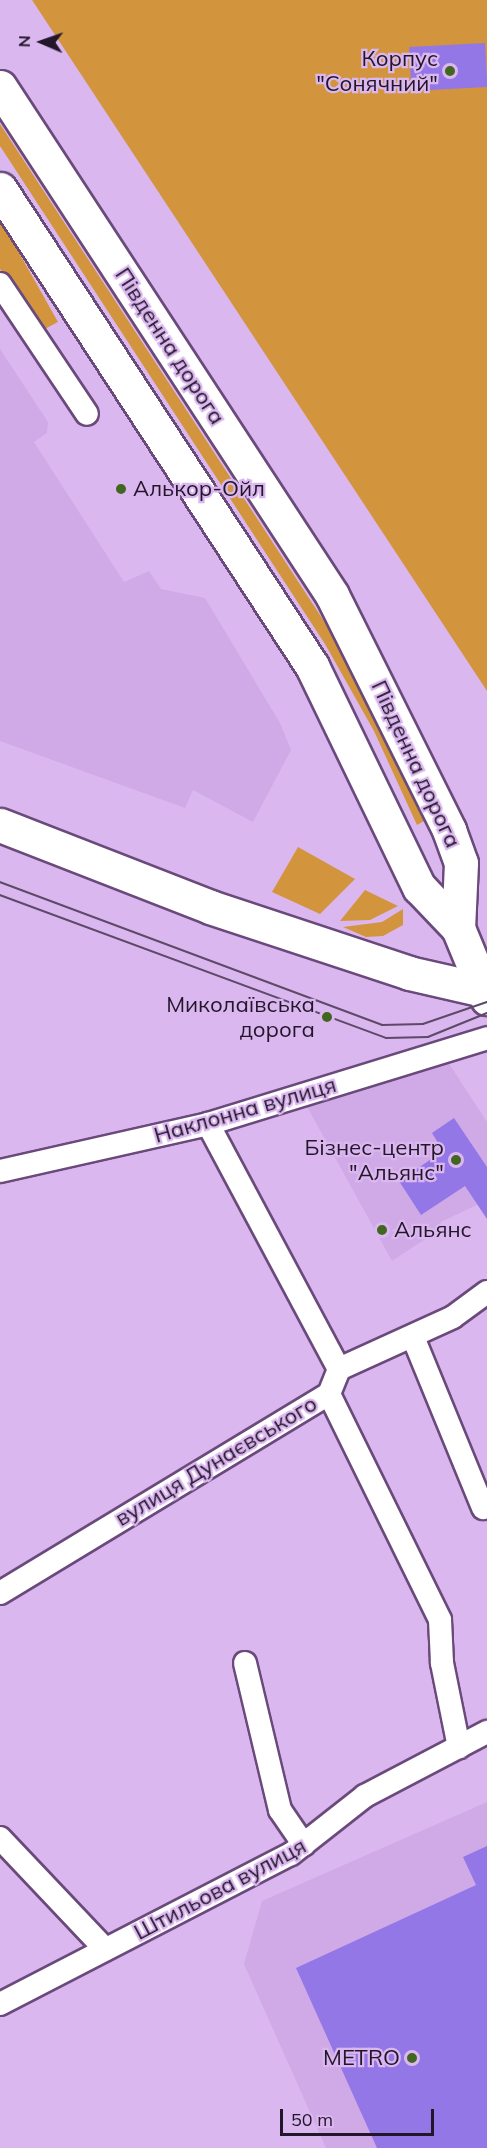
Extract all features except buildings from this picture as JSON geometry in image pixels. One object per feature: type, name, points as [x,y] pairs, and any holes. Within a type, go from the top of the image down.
[{"type":"main road","name":"Південна дорога","points":[[0,87],[332,595],[449,830],[461,863],[458,928]]},
{"type":"main road","points":[[0,189],[250,566],[341,719],[419,887],[458,928],[485,994]]},
{"type":"main road","points":[[0,825],[210,907],[409,973],[485,994]]},
{"type":"street","points":[[0,285],[87,414]]},
{"type":"street","name":"Наклонна вулиця","points":[[0,1172],[208,1124],[487,1038]]},
{"type":"street","points":[[208,1124],[339,1369],[413,1337],[487,1292]]},
{"type":"street","points":[[413,1337],[483,1508]]},
{"type":"street","name":"вулиця Дунаєвського","points":[[0,1593],[329,1394],[339,1369]]},
{"type":"street","points":[[329,1394],[440,1620],[442,1663],[459,1748]]},
{"type":"street","points":[[245,1663],[280,1810],[304,1845]]},
{"type":"street","name":"Штильова вулиця","points":[[0,2004],[304,1845],[365,1796],[487,1732]]},
{"type":"street","points":[[0,1838],[105,1949]]},
{"type":"shaded area","points":[[32,0],[487,0],[487,691]]},
{"type":"shaded area","points":[[0,124],[335,638],[424,821],[417,825],[374,731],[325,644],[0,146]]},
{"type":"shaded area","points":[[0,219],[58,322],[41,331],[0,269]]},
{"type":"shaded area","points":[[0,349],[48,422],[47,433],[34,442],[124,582],[149,571],[161,589],[205,598],[280,723],[291,750],[253,822],[193,790],[185,808],[0,741]]},
{"type":"shaded area","points":[[298,847],[355,879],[320,914],[272,892]]},
{"type":"shaded area","points":[[365,890],[398,906],[370,920],[340,921]]},
{"type":"shaded area","points":[[403,909],[403,925],[383,936],[366,937],[343,927],[382,922]]},
{"type":"shaded area","points":[[444,1056],[487,1122],[487,1200],[441,1222],[439,1230],[392,1261],[305,1103]]},
{"type":"shaded area","points":[[487,1802],[487,2148],[326,2148],[244,1964],[262,1901]]},
{"type":"tram line","points":[[0,882],[382,1025],[423,1024],[487,1002]]},
{"type":"tram line","points":[[0,895],[386,1038],[428,1037],[487,1013]]},
{"type":"place","name":"Корпус \"Сонячний\"","points":[[450,71]]},
{"type":"place","name":"Алькор-Ойл","points":[[121,489]]},
{"type":"place","name":"Миколаївська дорога","points":[[327,1017]]},
{"type":"place","name":"Бізнес-центр \"Альянс\"","points":[[456,1160]]},
{"type":"place","name":"Альянс","points":[[382,1230]]},
{"type":"place","name":"METRO","points":[[412,2058]]}]
